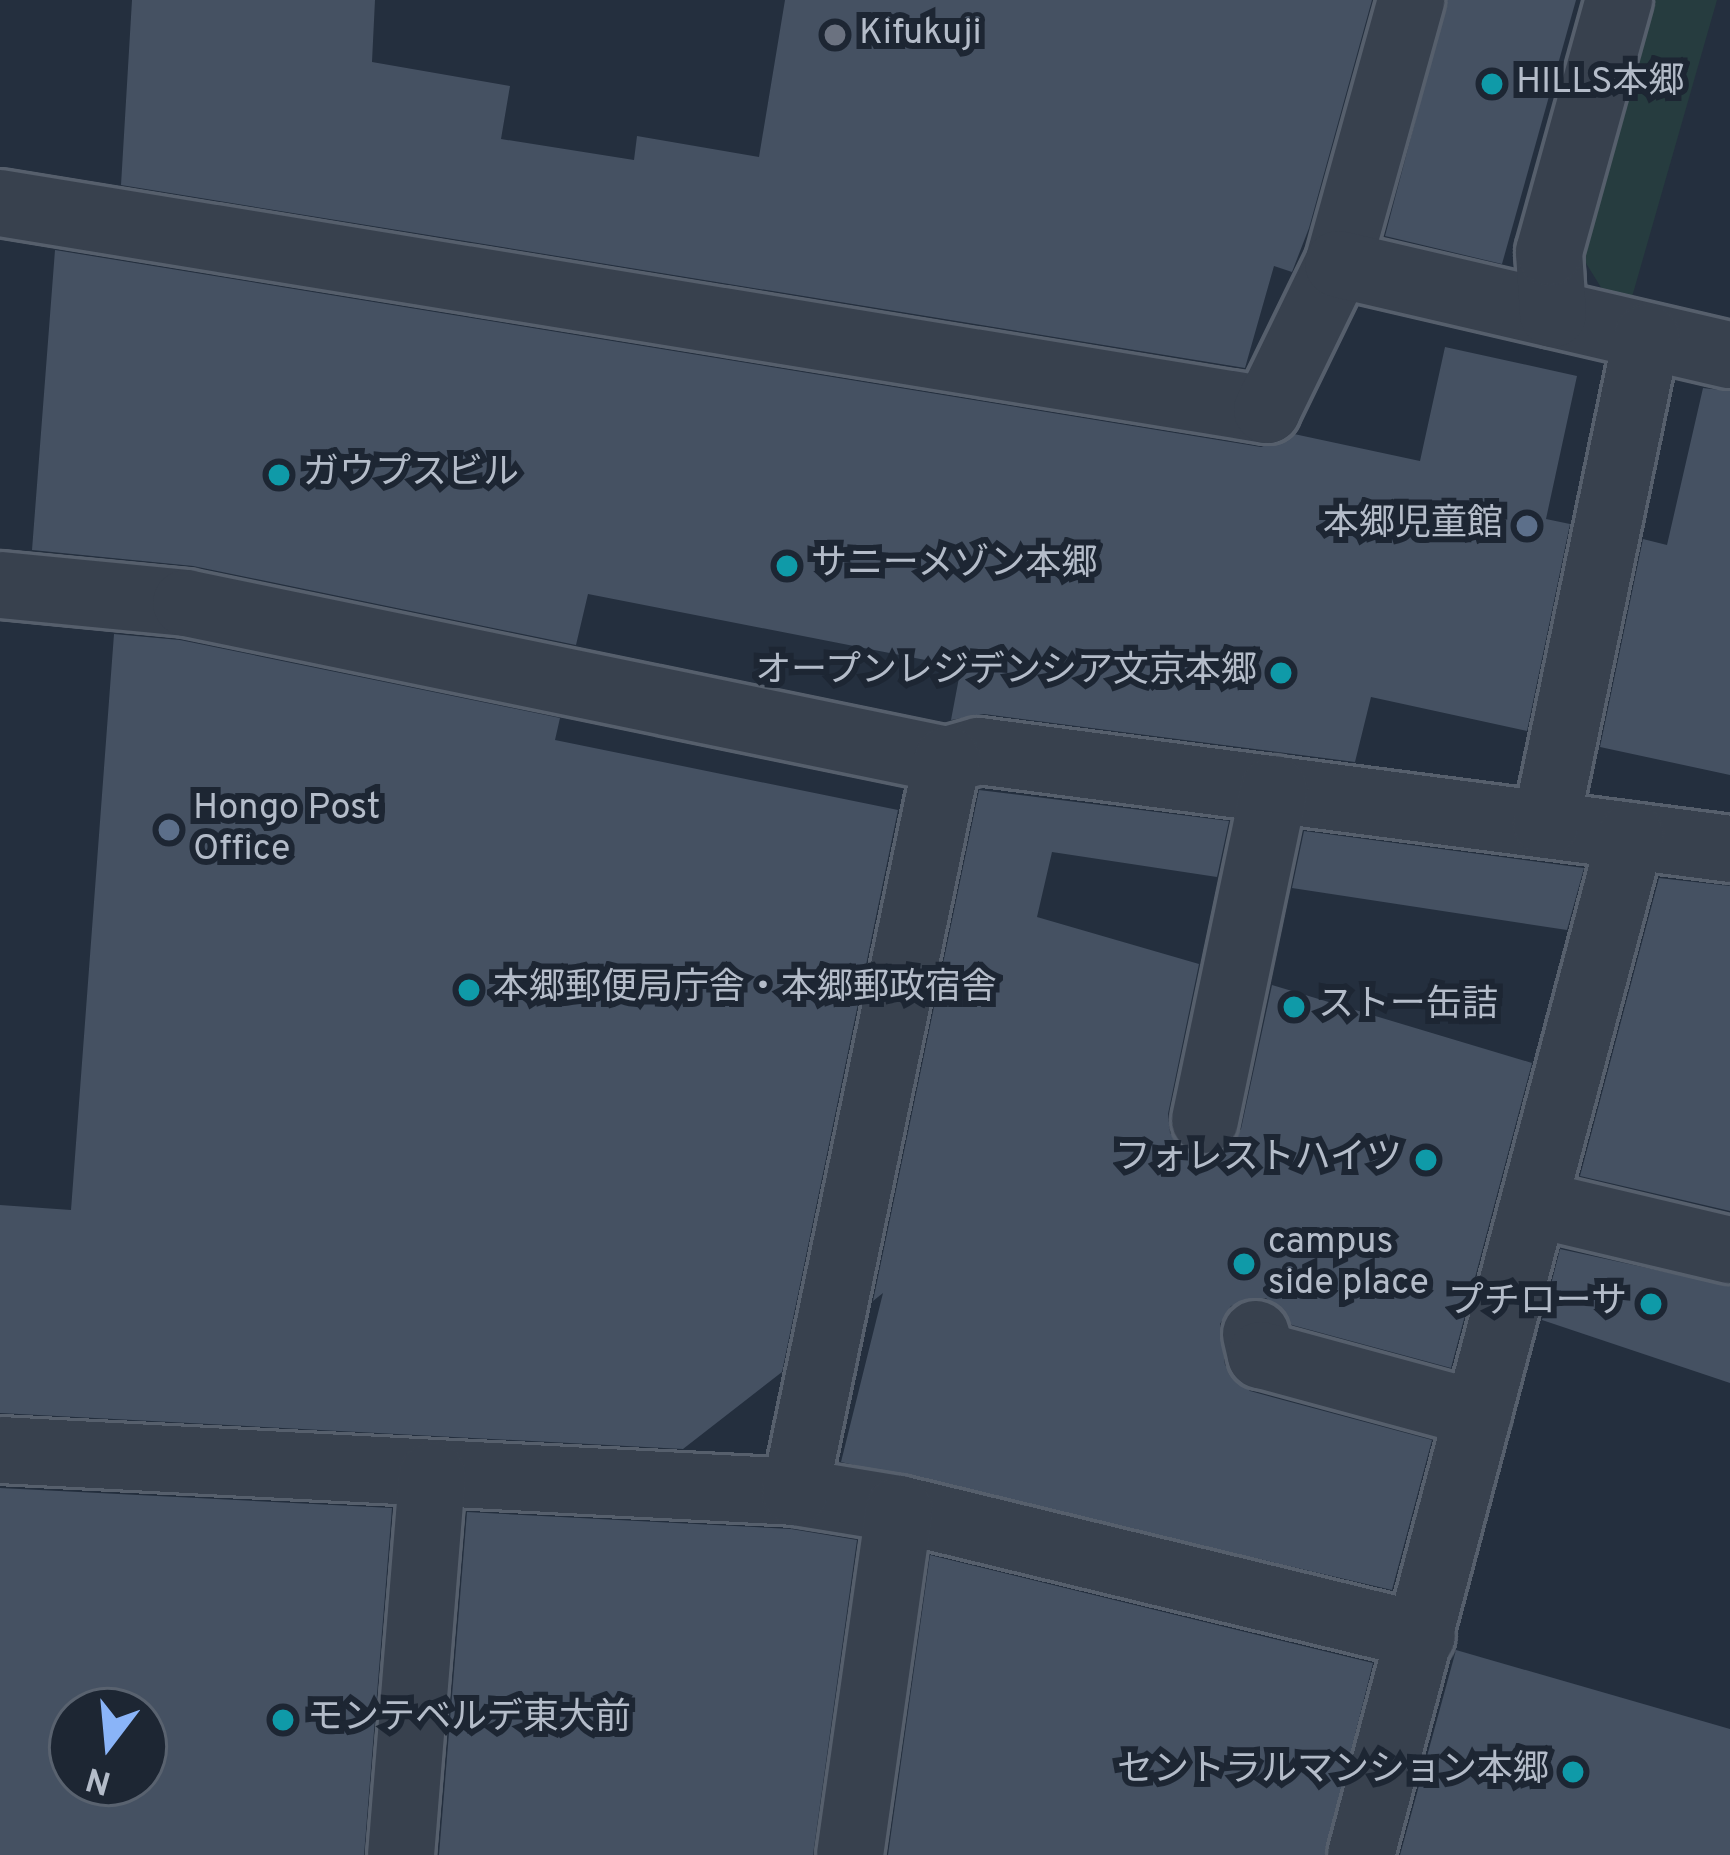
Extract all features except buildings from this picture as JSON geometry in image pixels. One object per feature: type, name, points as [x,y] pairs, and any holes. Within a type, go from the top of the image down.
[{"type":"street","points":[[0,202],[1267,410],[1338,264],[1411,0]]},
{"type":"street","points":[[1553,314],[1549,252],[1619,0]]},
{"type":"street","points":[[1338,264],[1730,355]]},
{"type":"street","points":[[1546,823],[1647,337]]},
{"type":"street","points":[[0,585],[187,603],[947,760],[979,751],[1730,849]]},
{"type":"street","points":[[795,1492],[947,760]]},
{"type":"street","points":[[1205,1120],[1274,789]]},
{"type":"street","points":[[1361,1855],[1631,836]]},
{"type":"street","points":[[1534,1204],[1730,1250]]},
{"type":"street","points":[[1256,1334],[1261,1355],[1478,1414]]},
{"type":"street","points":[[0,1450],[795,1492],[899,1509],[1422,1636]]},
{"type":"street","points":[[401,1855],[432,1475]]},
{"type":"street","points":[[850,1855],[899,1509]]},
{"type":"green space","points":[[1644,0],[1717,0],[1630,304],[1607,297],[1574,244]]},
{"type":"place","name":"Kifukuji","points":[[835,35]]},
{"type":"place","name":"HILLS本郷","points":[[1492,84]]},
{"type":"place","name":"ガウプスビル","points":[[279,475]]},
{"type":"place","name":"本郷児童館","points":[[1527,526]]},
{"type":"place","name":"サニーメゾン本郷","points":[[787,566]]},
{"type":"place","name":"オープンレジデンシア文京本郷","points":[[1281,673]]},
{"type":"place","name":"Hongo Post Office","points":[[169,830]]},
{"type":"place","name":"本郷郵便局庁舎・本郷郵政宿舎","points":[[469,990]]},
{"type":"place","name":"ストー缶詰","points":[[1294,1007]]},
{"type":"place","name":"フォレストハイツ","points":[[1426,1160]]},
{"type":"place","name":"campus side place","points":[[1244,1264]]},
{"type":"place","name":"プチローサ","points":[[1651,1304]]},
{"type":"place","name":"モンテベルデ東大前","points":[[283,1720]]},
{"type":"place","name":"セントラルマンション本郷","points":[[1573,1772]]}]
